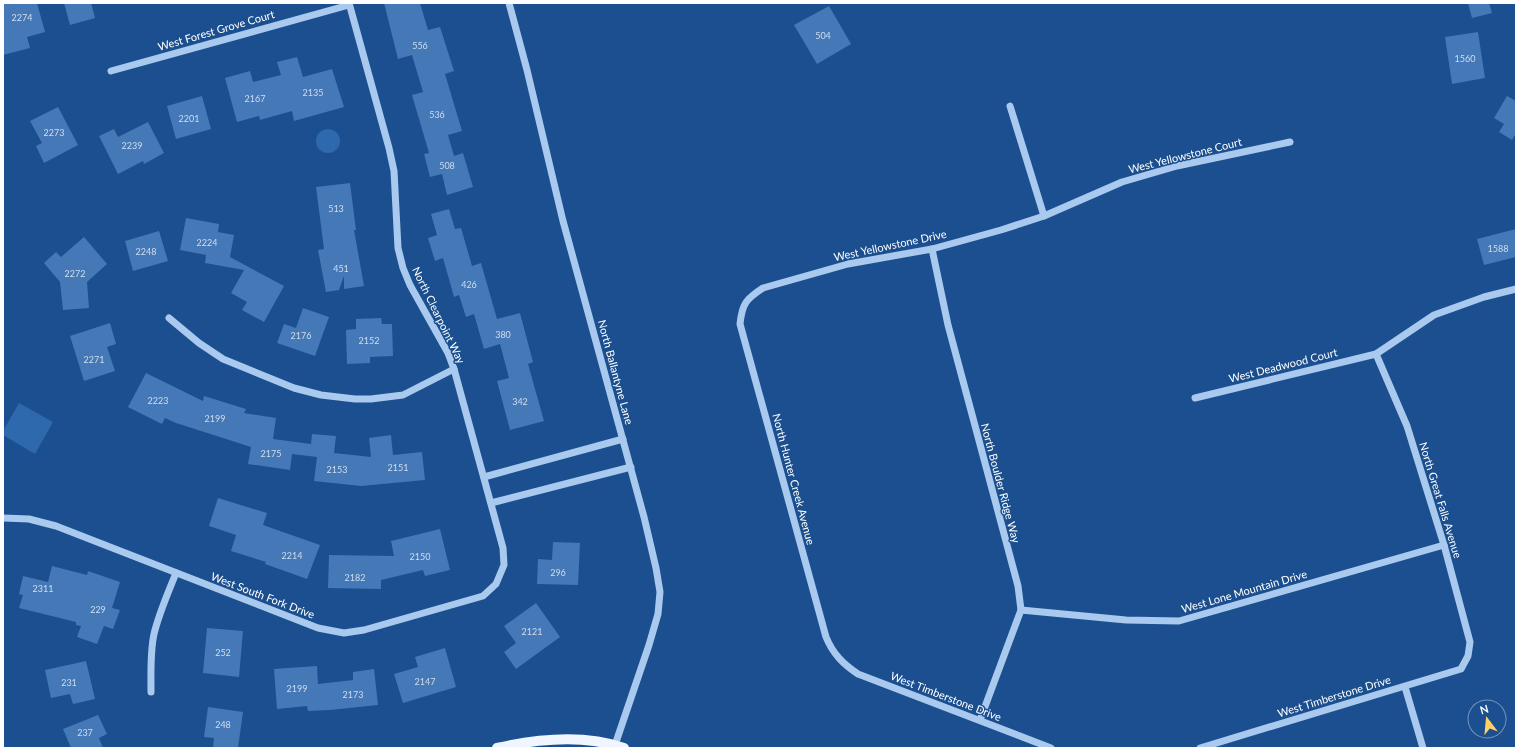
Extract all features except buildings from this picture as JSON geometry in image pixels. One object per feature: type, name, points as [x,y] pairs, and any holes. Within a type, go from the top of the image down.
[{"type":"main road","points":[[497,748],[554,739],[575,739],[619,746]]},
{"type":"street","name":"North Ballantyne Lane","points":[[509,3],[527,70],[563,221],[631,467],[656,568],[660,592],[658,614],[619,746]]},
{"type":"street","name":"West Forest Grove Court","points":[[111,71],[349,4]]},
{"type":"street","name":"North Clearpoint Way","points":[[349,4],[394,171],[398,248],[403,268],[410,285],[448,353],[454,369],[503,548],[504,565]]},
{"type":"street","points":[[1010,106],[1044,216]]},
{"type":"street","name":"West Yellowstone Court","points":[[1044,216],[1122,182],[1178,166],[1290,142]]},
{"type":"street","name":"West Yellowstone Drive","points":[[744,303],[752,295],[763,288],[848,264],[932,249],[1001,230],[1044,216]]},
{"type":"street","name":"North Boulder Ridge Way","points":[[932,249],[948,325],[1018,586],[1021,610],[980,720]]},
{"type":"street","points":[[1376,354],[1434,315],[1484,297],[1516,289]]},
{"type":"street","name":"North Hunter Creek Avenue","points":[[744,303],[740,324],[826,637],[830,648],[837,658]]},
{"type":"street","points":[[169,318],[198,343],[223,359],[294,388],[321,395],[354,399],[371,399],[403,395],[454,369]]},
{"type":"street","name":"West Deadwood Court","points":[[1195,398],[1376,354]]},
{"type":"street","name":"North Great Falls Avenue","points":[[1376,354],[1407,426],[1444,545],[1470,642],[1468,656]]},
{"type":"street","points":[[484,478],[623,439]]},
{"type":"street","points":[[491,503],[631,467]]},
{"type":"street","name":"West South Fork Drive","points":[[3,518],[30,519],[56,526],[318,628],[344,633],[364,630],[483,596],[496,584],[504,565]]},
{"type":"street","name":"West Lone Mountain Drive","points":[[1021,610],[1126,620],[1179,621],[1444,545]]},
{"type":"street","points":[[151,692],[151,654],[154,635],[159,616],[176,573]]},
{"type":"street","name":"West Timberstone Drive","points":[[1200,748],[1461,669],[1468,656]]},
{"type":"street","name":"West Timberstone Drive","points":[[837,658],[858,674],[1051,748]]},
{"type":"street","points":[[1405,687],[1423,748]]},
{"type":"shaded area","points":[[328,129],[336,133],[340,141],[336,149],[328,153],[320,149],[316,141],[320,133]]},
{"type":"shaded area","points":[[19,403],[53,422],[35,454],[3,435],[3,431]]}]
